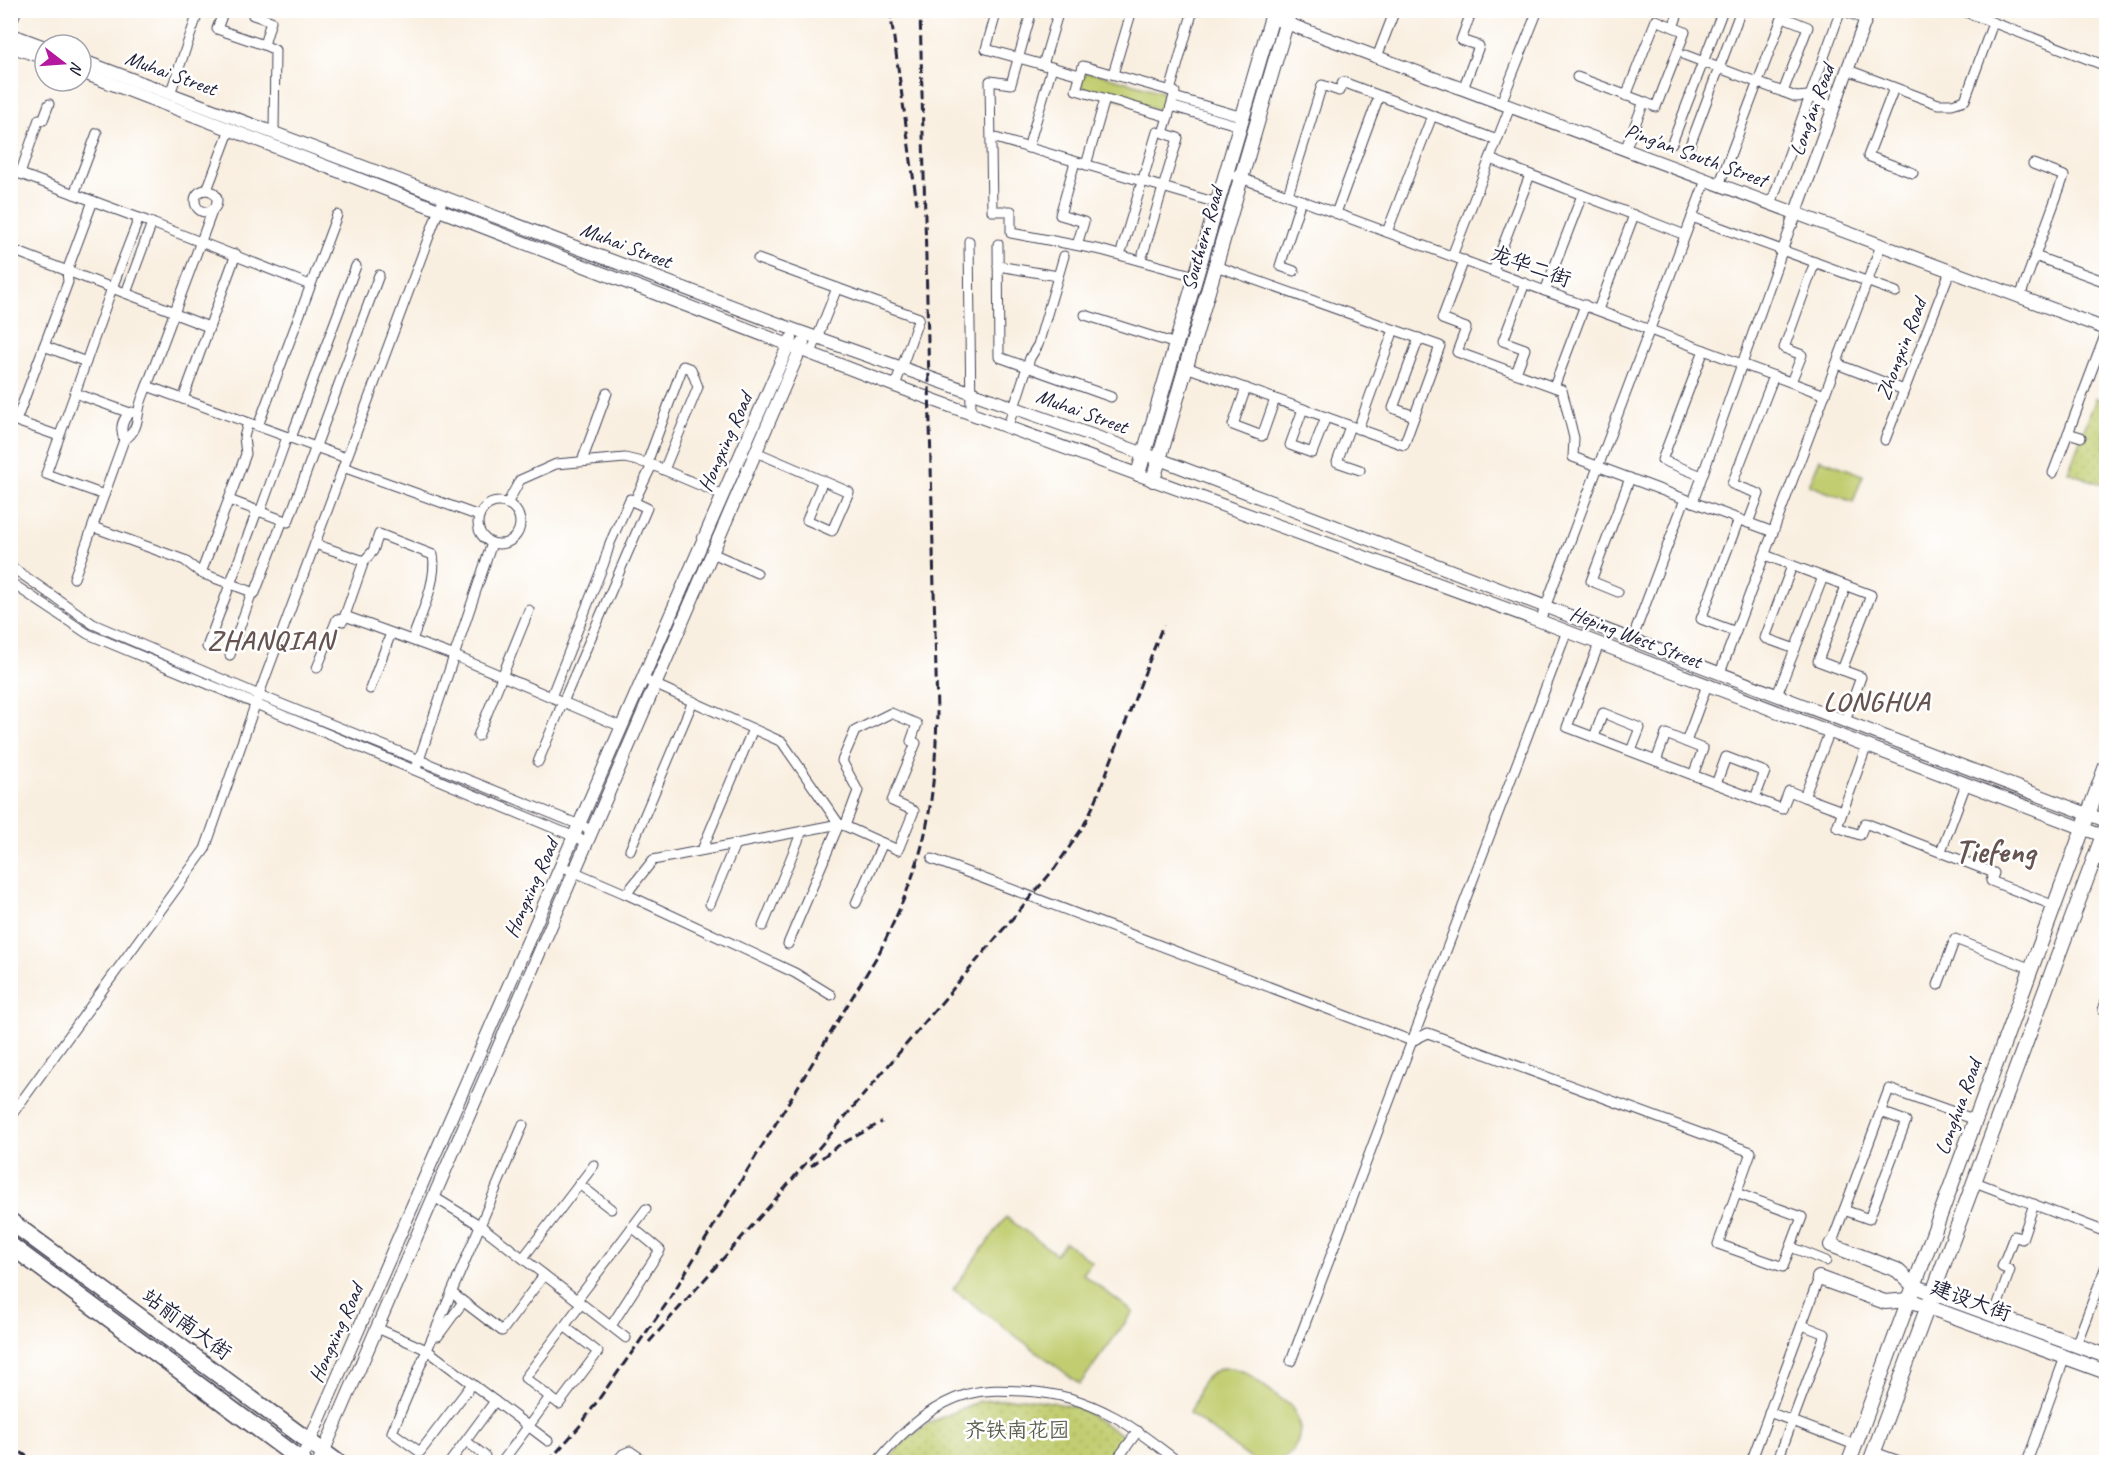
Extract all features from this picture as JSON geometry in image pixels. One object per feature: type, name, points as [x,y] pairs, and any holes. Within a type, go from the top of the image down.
[{"type":"highway","name":"站前南大街","points":[[10,1221],[309,1442],[326,1459]]},
{"type":"highway","name":"站前南大街","points":[[10,1245],[302,1462]]},
{"type":"main road","points":[[11,35],[15,10]]},
{"type":"main road","name":"Ping'an South Street","points":[[1273,14],[1289,17],[1377,57],[1771,204],[1794,218],[1881,245],[2106,331]]},
{"type":"main road","name":"Southern Road","points":[[1137,474],[1273,14]]},
{"type":"main road","name":"Long'an Road","points":[[1794,218],[1867,15]]},
{"type":"main road","name":"Southern Road","points":[[1153,480],[1289,17]]},
{"type":"main road","points":[[11,35],[33,43]]},
{"type":"main road","points":[[11,35],[33,50]]},
{"type":"main road","name":"Muhai Street","points":[[93,65],[806,334],[1159,459]]},
{"type":"main road","name":"Muhai Street","points":[[93,77],[895,386],[1153,480]]},
{"type":"main road","name":"Hongxing Road","points":[[326,1459],[377,1328],[806,334]]},
{"type":"main road","name":"Hongxing Road","points":[[302,1462],[723,495],[800,349]]},
{"type":"main road","name":"Heping West Street","points":[[1159,459],[2106,821]]},
{"type":"main road","name":"Heping West Street","points":[[1153,480],[1540,621],[2083,829],[2105,834]]},
{"type":"main road","name":"Longhua Road","points":[[1849,1462],[2106,766]]},
{"type":"main road","name":"Longhua Road","points":[[1872,1457],[2105,834]]},
{"type":"main road","name":"建设大街","points":[[1831,1245],[1897,1270],[1914,1286],[2106,1356]]},
{"type":"main road","name":"建设大街","points":[[1819,1278],[1885,1302],[1909,1300],[2106,1372]]},
{"type":"street","points":[[170,94],[199,10]]},
{"type":"street","points":[[224,10],[217,29],[275,50],[273,132]]},
{"type":"street","points":[[254,10],[253,15],[271,21],[264,45]]},
{"type":"street","points":[[997,10],[986,49],[1080,75]]},
{"type":"street","points":[[1032,10],[1011,84],[990,81],[992,211],[1011,211],[1011,233],[1101,250],[1195,276]]},
{"type":"street","points":[[1029,148],[1059,10]]},
{"type":"street","points":[[1113,74],[1132,10]]},
{"type":"street","points":[[1122,249],[1171,98],[1193,10]]},
{"type":"street","points":[[1463,89],[1479,46],[1461,40],[1472,10]]},
{"type":"street","points":[[1452,256],[1497,140],[1506,105],[1539,10]]},
{"type":"street","points":[[1672,143],[1723,10]]},
{"type":"street","points":[[1687,153],[1741,10]]},
{"type":"street","points":[[1771,204],[1841,10],[1867,15]]},
{"type":"street","points":[[1961,10],[2106,66]]},
{"type":"street","points":[[1377,57],[1398,14]]},
{"type":"street","points":[[1673,27],[1678,14]]},
{"type":"street","points":[[1719,185],[1784,14],[1808,27],[1783,92]]},
{"type":"street","points":[[1577,77],[1626,96],[1644,102],[1656,107],[1685,32],[1656,20],[1626,96]]},
{"type":"street","points":[[1848,70],[1938,104],[1952,104],[1965,100],[1993,23]]},
{"type":"street","points":[[1684,55],[1796,97],[1810,97],[1834,107]]},
{"type":"street","points":[[1165,116],[1076,90],[1083,66],[1113,74],[1171,98],[1241,122]]},
{"type":"street","points":[[1288,195],[1322,85],[1340,91],[1343,82],[1497,140]]},
{"type":"street","points":[[1894,88],[1868,156],[1912,173]]},
{"type":"street","points":[[1336,213],[1379,96]]},
{"type":"street","points":[[1086,165],[1105,99]]},
{"type":"street","points":[[1625,150],[1644,102]]},
{"type":"street","points":[[49,104],[43,120],[39,119],[15,172],[236,254],[310,285]]},
{"type":"street","points":[[1388,232],[1432,116]]},
{"type":"street","points":[[213,209],[203,211],[196,204],[197,194],[207,190],[230,129]]},
{"type":"street","points":[[74,194],[97,133]]},
{"type":"street","points":[[1143,254],[1178,138],[1160,133]]},
{"type":"street","points":[[992,137],[1217,203]]},
{"type":"street","points":[[1490,159],[1685,235]]},
{"type":"street","points":[[1076,162],[1060,216],[1084,222],[1077,245]]},
{"type":"street","points":[[2020,297],[2064,176],[2033,164]]},
{"type":"street","name":"龙华二街","points":[[1226,172],[1825,395]]},
{"type":"street","points":[[1492,271],[1530,175]]},
{"type":"street","points":[[1540,621],[1706,180]]},
{"type":"street","points":[[124,440],[134,432],[139,408],[216,203],[215,196],[207,190]]},
{"type":"street","points":[[1545,291],[1582,195]]},
{"type":"street","points":[[10,1117],[205,849],[255,705],[444,197]]},
{"type":"street","points":[[1294,271],[1280,266],[1301,200]]},
{"type":"street","points":[[60,436],[16,421],[68,282],[67,271],[93,201]]},
{"type":"street","points":[[201,573],[246,454],[244,437],[253,424],[337,215]]},
{"type":"street","points":[[1598,310],[1634,215]]},
{"type":"street","points":[[1692,217],[1896,292]]},
{"type":"street","points":[[104,495],[46,474],[111,288],[139,218]]},
{"type":"street","points":[[1632,640],[1689,500],[1702,476],[1794,218]]},
{"type":"street","points":[[126,293],[152,223]]},
{"type":"street","points":[[969,241],[971,413]]},
{"type":"street","points":[[998,244],[999,357],[1111,397]]},
{"type":"street","points":[[1720,673],[1881,245]]},
{"type":"street","points":[[10,249],[209,327]]},
{"type":"street","points":[[183,399],[236,254]]},
{"type":"street","points":[[1008,426],[1027,367],[1038,345],[1064,256]]},
{"type":"street","points":[[2035,256],[2106,282]]},
{"type":"street","points":[[758,259],[919,318],[895,386]]},
{"type":"street","points":[[1464,261],[1442,319],[1466,328],[1457,352],[1562,390],[1574,438],[1573,457],[1773,532]]},
{"type":"street","points":[[1791,382],[1802,355],[1784,348],[1815,262]]},
{"type":"street","points":[[207,647],[356,266]]},
{"type":"street","points":[[998,266],[1058,276]]},
{"type":"street","points":[[1186,367],[1404,445],[1440,346],[1216,266]]},
{"type":"street","name":"Zhongxin Road","points":[[1885,440],[1950,271]]},
{"type":"street","points":[[229,500],[288,522],[380,275]]},
{"type":"street","points":[[1516,373],[1525,349],[1503,341],[1525,283]]},
{"type":"street","points":[[800,349],[806,334],[837,288]]},
{"type":"street","points":[[1554,387],[1585,306]]},
{"type":"street","points":[[1085,315],[1176,344]]},
{"type":"street","points":[[2053,473],[2106,331]]},
{"type":"street","points":[[1360,470],[1337,462],[1392,335]]},
{"type":"street","points":[[1414,416],[1393,408],[1419,338]]},
{"type":"street","points":[[44,346],[86,362]]},
{"type":"street","points":[[1702,476],[1662,460],[1704,350]]},
{"type":"street","points":[[1837,364],[1904,390]]},
{"type":"street","points":[[634,502],[683,366],[691,369],[698,387],[664,470]]},
{"type":"street","points":[[1736,632],[1701,619],[1744,521],[1759,494],[1732,484],[1774,376]]},
{"type":"street","points":[[147,386],[315,447],[345,463],[479,516]]},
{"type":"street","points":[[1246,388],[1233,425],[1262,435],[1275,399]]},
{"type":"street","points":[[75,393],[130,413]]},
{"type":"street","points":[[582,461],[607,393]]},
{"type":"street","points":[[74,578],[124,440],[122,426],[124,418],[139,408]]},
{"type":"street","points":[[1303,409],[1290,445],[1312,453],[1326,417]]},
{"type":"street","points":[[2068,433],[2081,437]]},
{"type":"street","points":[[756,452],[823,480],[849,492],[832,531],[807,519],[823,480]]},
{"type":"street","points":[[507,504],[520,480],[556,464],[625,458],[649,464],[723,495]]},
{"type":"street","points":[[1618,591],[1591,581],[1630,478]]},
{"type":"street","points":[[538,762],[647,508],[630,500],[610,543],[551,697]]},
{"type":"street","points":[[490,503],[507,504],[517,511],[520,518],[518,532],[509,542],[492,543],[484,538],[477,527],[479,516],[484,507],[490,503]]},
{"type":"street","points":[[93,527],[184,560],[201,573],[255,593],[283,520]]},
{"type":"street","points":[[317,668],[337,619],[343,621],[364,561],[373,551],[379,534],[433,555],[435,563],[427,598],[412,640]]},
{"type":"street","points":[[416,771],[492,543]]},
{"type":"street","points":[[610,543],[628,551]]},
{"type":"street","points":[[315,544],[364,561]]},
{"type":"street","points":[[712,554],[757,573]]},
{"type":"street","points":[[1765,555],[1871,595],[1842,670]]},
{"type":"street","points":[[10,566],[93,624],[259,695],[420,760],[577,831]]},
{"type":"street","points":[[1792,566],[1765,638],[1795,649]]},
{"type":"street","points":[[1778,695],[1823,577]]},
{"type":"street","points":[[10,582],[88,634],[416,771],[590,836]]},
{"type":"street","points":[[1845,721],[1861,677],[1818,661],[1846,586]]},
{"type":"street","points":[[230,655],[252,592]]},
{"type":"street","points":[[478,736],[529,610]]},
{"type":"street","points":[[345,616],[456,656],[622,727]]},
{"type":"street","points":[[578,630],[589,642]]},
{"type":"street","points":[[1292,1361],[1567,632]]},
{"type":"street","points":[[370,689],[391,633]]},
{"type":"street","points":[[1599,644],[1567,727],[1782,809],[1789,791],[1842,812]]},
{"type":"street","points":[[643,679],[782,742],[842,825],[898,850],[915,811],[892,801],[915,743],[911,741],[917,723],[891,713],[855,731],[842,761],[858,791],[842,825],[788,944]]},
{"type":"street","points":[[1686,742],[1707,685]]},
{"type":"street","points":[[630,850],[693,701]]},
{"type":"street","points":[[1594,737],[1603,713],[1640,728],[1631,751]]},
{"type":"street","points":[[702,850],[753,729]]},
{"type":"street","points":[[1804,797],[1830,731]]},
{"type":"street","points":[[1656,761],[1666,734],[1703,749],[1693,775]]},
{"type":"street","points":[[1867,745],[1837,827],[1860,836],[1864,823],[1994,873],[1991,881],[2055,906]]},
{"type":"street","points":[[1716,784],[1726,757],[1765,772],[1755,798]]},
{"type":"street","points":[[1941,851],[1966,783]]},
{"type":"street","points":[[626,894],[653,860],[842,825]]},
{"type":"street","points":[[763,926],[802,831]]},
{"type":"street","points":[[856,903],[883,843]]},
{"type":"street","points":[[710,904],[735,844]]},
{"type":"street","points":[[932,859],[1412,1041],[1428,1033],[1751,1152],[1736,1193],[1718,1244],[1784,1267],[1802,1217],[1736,1193]]},
{"type":"street","points":[[561,866],[626,894],[795,974],[831,995]]},
{"type":"street","points":[[1938,985],[1955,939],[2032,969]]},
{"type":"street","points":[[2106,1000],[2103,1010],[2106,1011]]},
{"type":"street","points":[[1831,1245],[1890,1089],[1976,1120]]},
{"type":"street","points":[[1844,1210],[1869,1219],[1898,1143],[1906,1121],[1881,1112]]},
{"type":"street","points":[[472,1384],[420,1452],[392,1432],[523,1125]]},
{"type":"street","points":[[523,1258],[594,1164]]},
{"type":"street","points":[[1975,1182],[2106,1232]]},
{"type":"street","points":[[579,1184],[611,1209]]},
{"type":"street","points":[[434,1197],[481,1226],[626,1338]]},
{"type":"street","points":[[1994,1315],[2010,1270],[2002,1267],[2013,1236],[2022,1239],[2034,1204]]},
{"type":"street","points":[[564,1326],[598,1352],[559,1404],[525,1378],[646,1209]]},
{"type":"street","points":[[611,1326],[660,1250],[632,1227]]},
{"type":"street","points":[[1791,1247],[1826,1261]]},
{"type":"street","points":[[2076,1345],[2106,1266]]},
{"type":"street","points":[[452,1293],[502,1331],[544,1275]]},
{"type":"street","points":[[1751,1462],[1819,1278]]},
{"type":"street","points":[[427,1350],[463,1302]]},
{"type":"street","points":[[1777,1462],[1825,1334],[1802,1325]]},
{"type":"street","points":[[377,1328],[427,1350],[548,1441]]},
{"type":"street","points":[[2027,1462],[2065,1357]]},
{"type":"street","points":[[877,1462],[896,1439],[922,1418],[945,1404],[967,1394],[997,1390],[1043,1392],[1068,1397],[1116,1418],[1138,1431],[1179,1462]]},
{"type":"street","points":[[502,1462],[550,1397]]},
{"type":"street","points":[[450,1462],[495,1401]]},
{"type":"street","points":[[1769,1412],[1856,1445]]},
{"type":"street","points":[[1115,1462],[1138,1431]]},
{"type":"street","points":[[466,1441],[485,1456],[480,1462]]},
{"type":"street","points":[[616,1462],[623,1454],[630,1451],[646,1462]]},
{"type":"street","points":[[1872,1457],[1902,1462]]},
{"type":"green space","points":[[1088,71],[1163,92],[1164,102],[1158,110],[1083,89],[1081,79]]},
{"type":"green space","points":[[2096,398],[2106,402],[2106,486],[2068,472]]},
{"type":"green space","points":[[1820,459],[1863,475],[1853,502],[1809,485]]},
{"type":"green space","points":[[1006,1217],[1056,1254],[1065,1242],[1092,1262],[1083,1274],[1133,1312],[1080,1384],[953,1289]]},
{"type":"green space","points":[[1222,1368],[1245,1372],[1291,1406],[1300,1429],[1298,1441],[1292,1452],[1283,1459],[1255,1462],[1189,1413],[1202,1382]]},
{"type":"green space","name":"齐铁南花园","points":[[1024,1398],[1079,1408],[1125,1437],[1106,1462],[886,1462],[906,1440],[927,1424],[980,1401]]},
{"type":"railway","points":[[890,10],[917,204]]},
{"type":"railway","points":[[548,1462],[579,1427],[667,1303],[879,953],[919,858],[933,783],[937,714],[920,10]]},
{"type":"railway","points":[[649,1342],[774,1201],[1055,868],[1083,827],[1096,800],[1163,625]]},
{"type":"railway","points":[[811,1166],[836,1147],[882,1122]]},
{"type":"railway","points":[[10,1445],[35,1462]]},
{"type":"district","name":"ZHANQIAN","points":[[271,640]]},
{"type":"district","name":"LONGHUA","points":[[1877,701]]},
{"type":"district","name":"Tiefeng","points":[[1995,850]]}]
